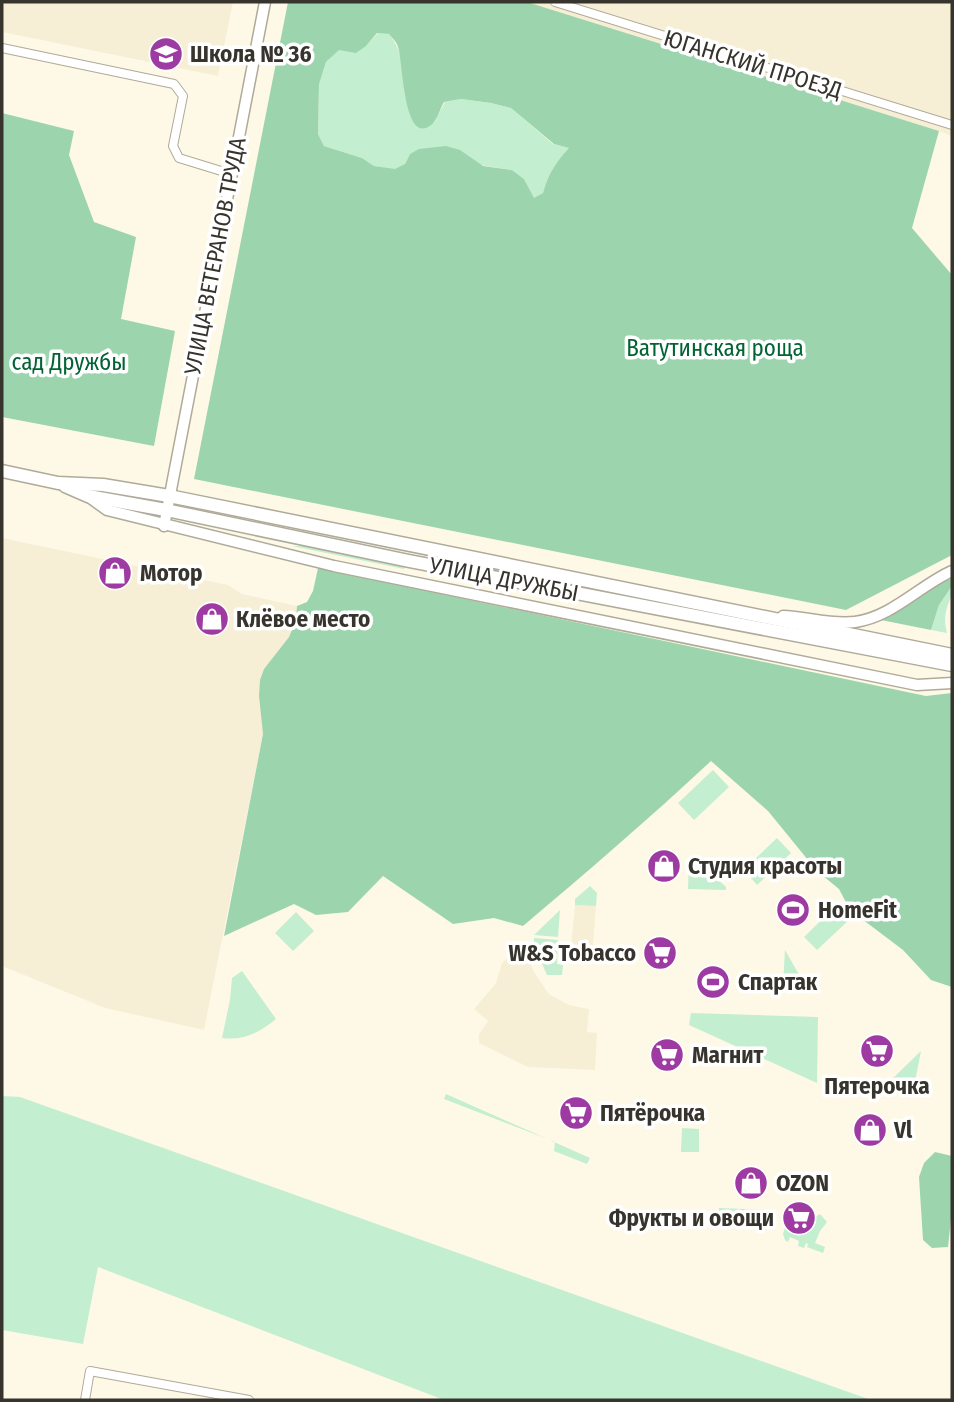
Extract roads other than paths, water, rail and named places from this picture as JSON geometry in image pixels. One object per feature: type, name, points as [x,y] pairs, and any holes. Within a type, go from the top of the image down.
[{"type":"main road","name":"УЛИЦА ВЕТЕРАНОВ ТРУДА","points":[[164,526],[265,2]]},
{"type":"main road","name":"УЛИЦА ДРУЖБЫ","points":[[2,471],[58,483],[103,485],[169,496],[952,655]]},
{"type":"main road","name":"УЛИЦА ДРУЖБЫ","points":[[58,483],[88,496],[409,561],[952,665]]},
{"type":"main road","points":[[88,496],[107,510],[334,566],[917,685],[952,683]]},
{"type":"main road","points":[[761,616],[786,616],[839,623],[869,619],[886,612],[952,571]]},
{"type":"street","name":"ЮГАНСКИЙ ПРОЕЗД","points":[[555,2],[952,125]]},
{"type":"street","points":[[2,48],[174,85],[183,96],[173,146],[179,158],[230,174]]},
{"type":"street","points":[[85,1400],[90,1371],[249,1400]]},
{"type":"place","name":"Школа № 36","points":[[166,54]]},
{"type":"place","name":"Мотор","points":[[115,573]]},
{"type":"place","name":"Клёвое место","points":[[212,619]]},
{"type":"place","name":"Студия красоты","points":[[664,866]]},
{"type":"place","name":"HomeFit","points":[[793,910]]},
{"type":"place","name":"W&S Tobacco","points":[[660,953]]},
{"type":"place","name":"Спартак","points":[[713,982]]},
{"type":"place","name":"Пятерочка","points":[[877,1051]]},
{"type":"place","name":"Магнит","points":[[667,1055]]},
{"type":"place","name":"Пятёрочка","points":[[576,1113]]},
{"type":"place","name":"Vl","points":[[870,1130]]},
{"type":"place","name":"OZON","points":[[751,1183]]},
{"type":"place","name":"Фрукты и овощи","points":[[799,1218]]},
{"type":"park label","name":"Ватутинская роща","points":[[715,348]]},
{"type":"park label","name":"сад Дружбы","points":[[69,362]]}]
